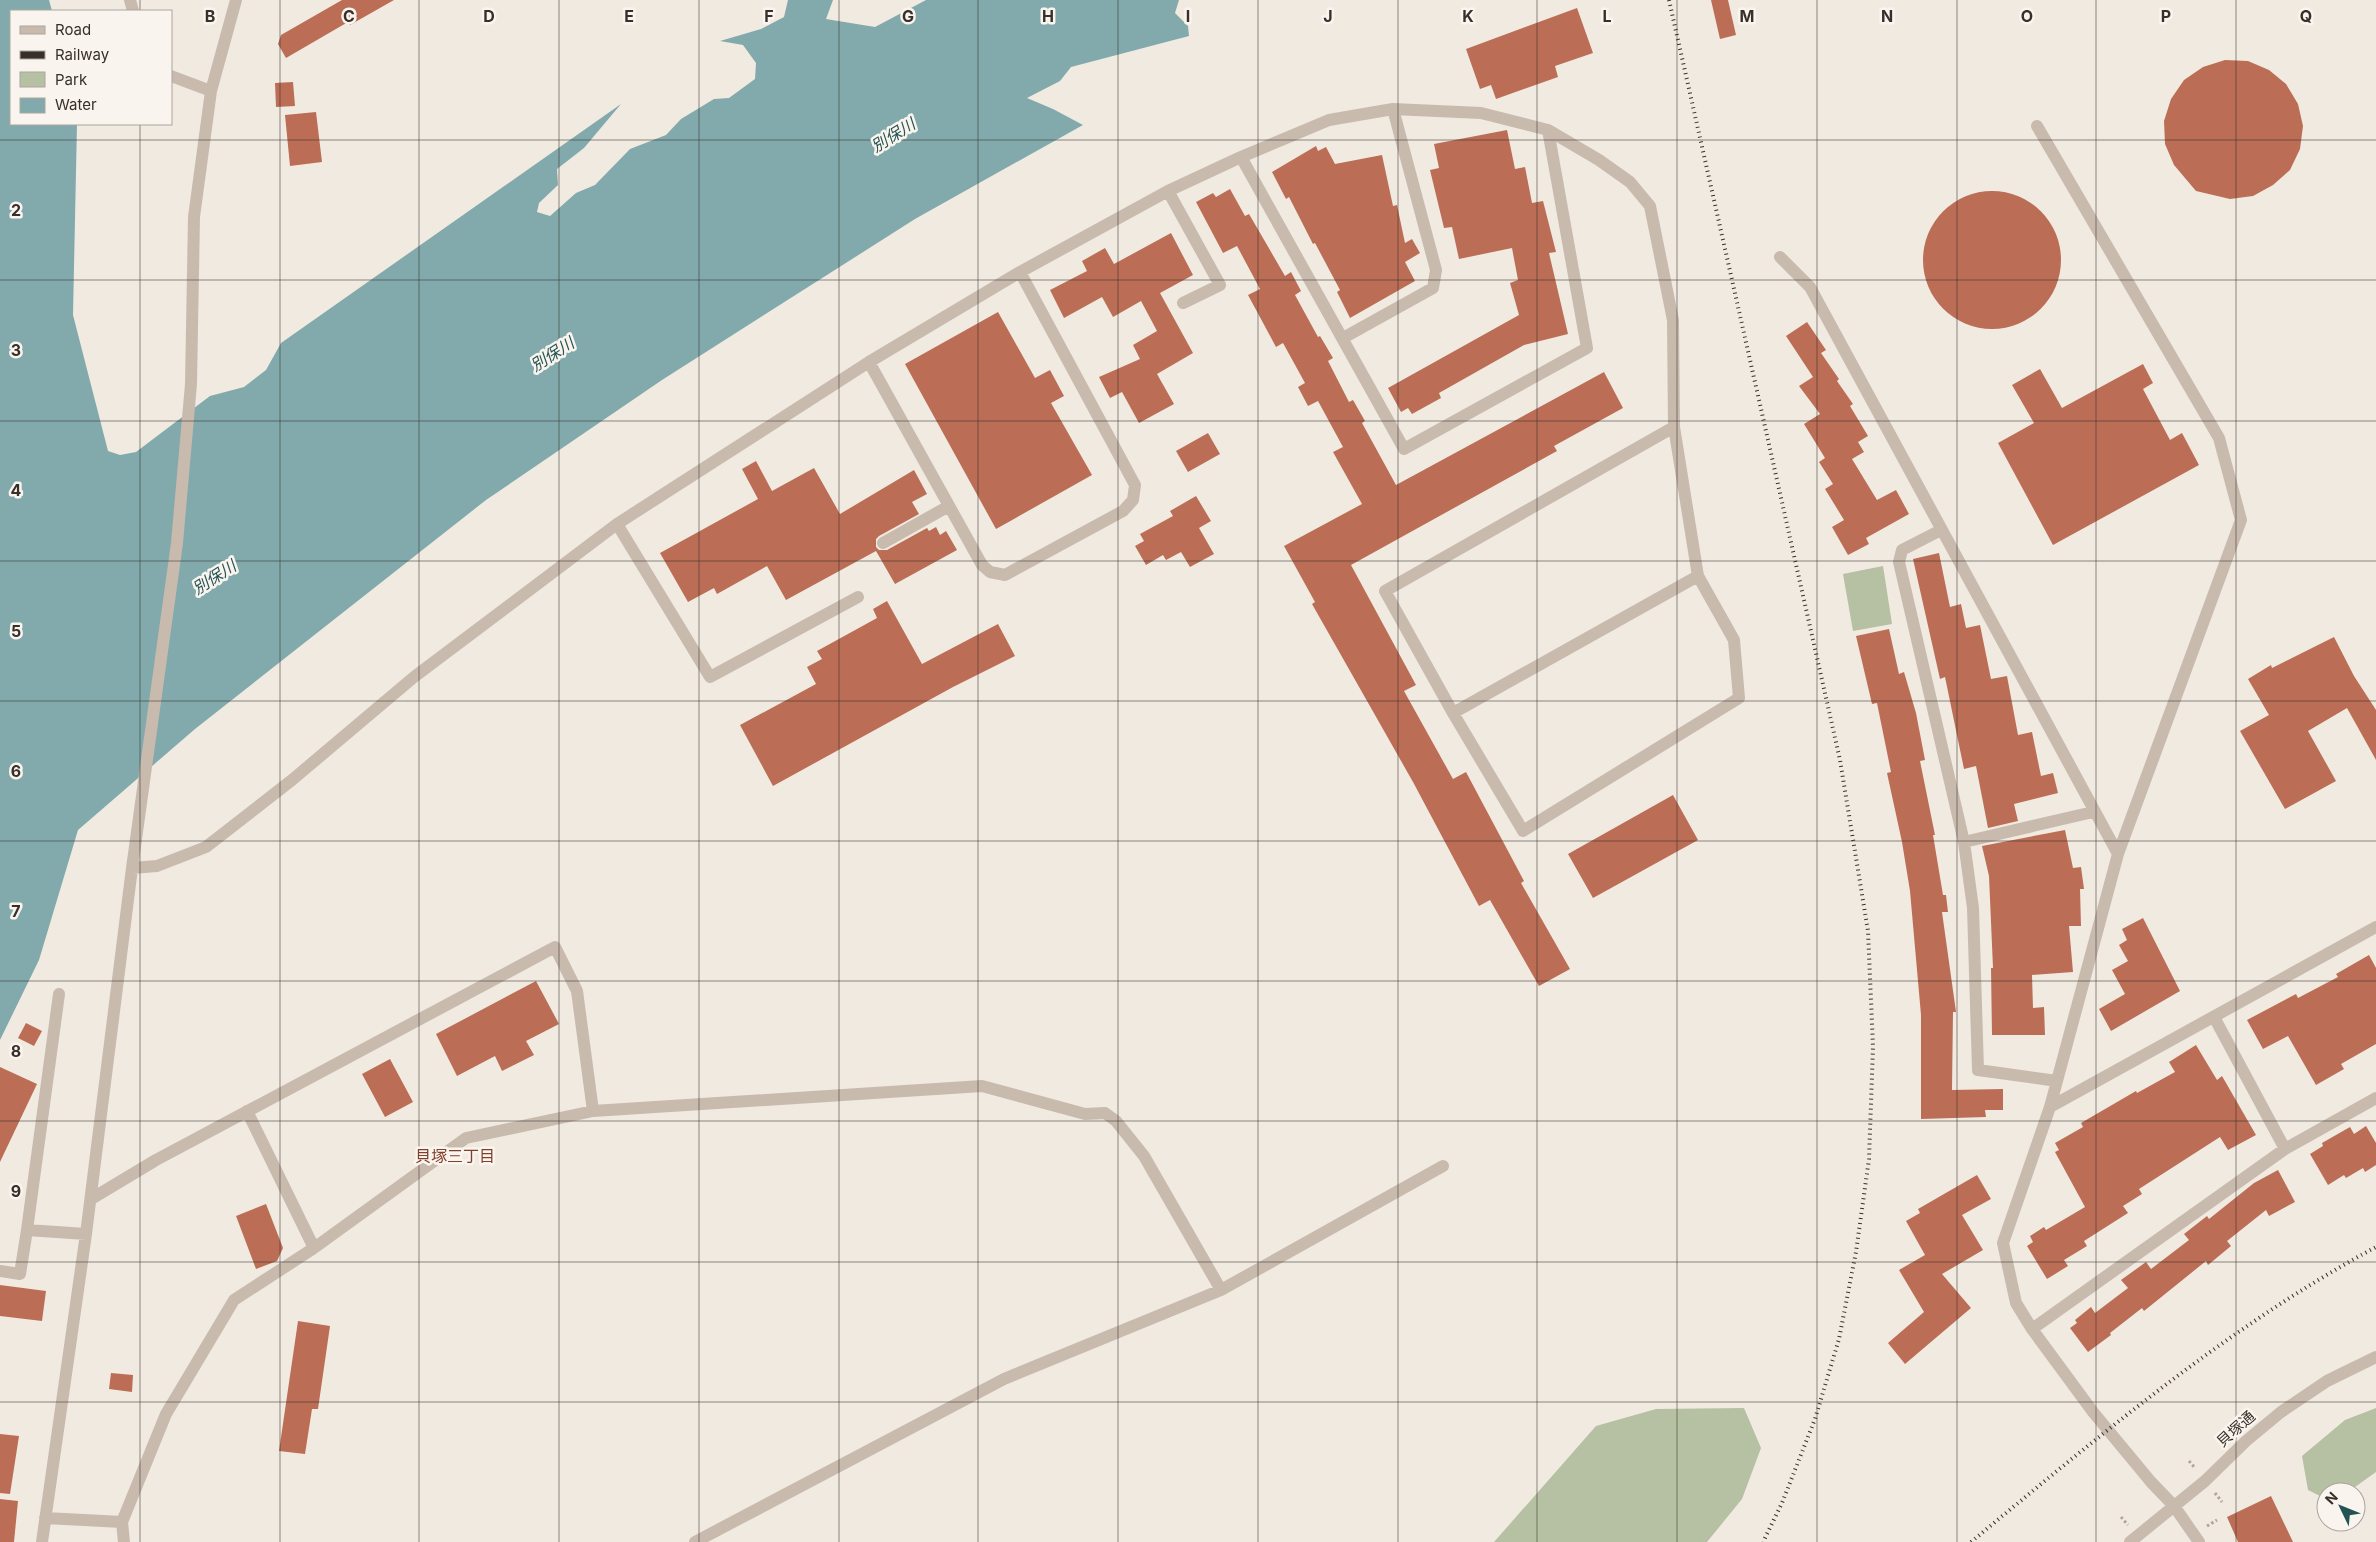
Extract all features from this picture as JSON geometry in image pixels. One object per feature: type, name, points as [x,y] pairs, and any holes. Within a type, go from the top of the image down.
[{"type":"street","points":[[42,1542],[91,1199],[138,822],[177,543],[191,384],[194,217],[211,91],[236,0]]},
{"type":"street","points":[[172,76],[211,91]]},
{"type":"street","points":[[132,868],[157,866],[206,847],[292,780],[414,677],[617,524],[869,362],[1020,272],[1168,191],[1241,157],[1329,120],[1393,110],[1481,114],[1548,130],[1600,160],[1630,182],[1650,206],[1673,320],[1674,428],[1698,576],[1734,640],[1739,698],[1523,831],[1453,713],[1385,591],[1674,428]]},
{"type":"street","points":[[1343,338],[1433,288],[1436,270],[1393,110]]},
{"type":"street","points":[[2037,126],[2219,438],[2241,520],[2118,854],[2050,1107],[2003,1243],[2016,1303],[2032,1329],[2093,1412],[2151,1482],[2174,1506],[2199,1542]]},
{"type":"street","points":[[1241,157],[1404,449],[1587,348],[1548,130]]},
{"type":"street","points":[[1168,191],[1220,285],[1183,303]]},
{"type":"street","points":[[1780,257],[1810,287],[2093,812],[2118,854]]},
{"type":"street","points":[[869,362],[982,565],[990,572],[1005,575],[1123,511],[1133,500],[1135,485],[1020,272]]},
{"type":"street","points":[[883,542],[949,506]]},
{"type":"street","points":[[617,524],[710,678],[858,597]]},
{"type":"street","points":[[1941,530],[1902,550],[1899,562],[1964,842],[1973,908],[1978,1070],[2057,1081]]},
{"type":"street","points":[[1453,713],[1698,576]]},
{"type":"street","points":[[1964,842],[2093,812]]},
{"type":"street","points":[[2050,1107],[2376,927]]},
{"type":"street","points":[[91,1199],[156,1160],[555,946],[577,991],[593,1112]]},
{"type":"street","points":[[0,1271],[20,1274],[59,994]]},
{"type":"street","points":[[2214,1017],[2285,1149]]},
{"type":"street","points":[[124,1542],[122,1522],[166,1414],[234,1300],[314,1248],[466,1138],[593,1112],[982,1086],[1085,1114],[1105,1113],[1116,1121],[1144,1156],[1221,1290]]},
{"type":"street","points":[[2032,1329],[2285,1149],[2376,1098]]},
{"type":"street","points":[[247,1111],[314,1248]]},
{"type":"street","points":[[695,1542],[1004,1379],[1221,1290],[1443,1166]]},
{"type":"street","points":[[27,1230],[86,1234]]},
{"type":"street","name":"貝塚通","points":[[2130,1542],[2205,1481],[2246,1441],[2281,1412],[2327,1381],[2376,1357]]},
{"type":"street","points":[[45,1518],[122,1522]]},
{"type":"green space","points":[[1883,566],[1892,624],[1853,631],[1843,574]]},
{"type":"green space","points":[[1744,1408],[1761,1448],[1742,1499],[1707,1542],[1494,1542],[1596,1426],[1656,1409]]},
{"type":"green space","points":[[2376,1408],[2376,1472],[2362,1482],[2316,1482],[2316,1494],[2308,1490],[2302,1456],[2345,1420]]},
{"type":"water","name":"別保川","points":[[0,0],[49,0],[52,10],[10,10],[10,125],[77,125],[73,315],[108,451],[120,455],[136,452],[210,396],[244,387],[266,370],[281,343],[621,104],[584,148],[557,169],[558,185],[539,203],[537,212],[550,216],[576,193],[595,185],[630,149],[666,135],[681,119],[714,99],[729,98],[755,79],[756,63],[743,45],[720,41],[761,29],[784,17],[788,0],[833,0],[826,19],[875,27],[926,0],[1179,0],[1175,13],[1188,26],[1189,36],[1071,67],[1060,81],[1027,98],[1083,125],[915,219],[662,380],[486,500],[195,729],[78,830],[39,960],[0,1040]]},
{"type":"building","points":[[342,0],[394,0],[350,25],[348,22],[286,58],[278,44],[281,35]]},
{"type":"building","points":[[1711,0],[1728,0],[1736,35],[1720,39]]},
{"type":"building","points":[[1577,8],[1593,53],[1555,66],[1558,77],[1496,99],[1491,85],[1480,89],[1466,49]]},
{"type":"building","points":[[2225,60],[2248,61],[2269,70],[2286,84],[2298,104],[2303,126],[2300,149],[2290,170],[2273,185],[2253,196],[2230,199],[2196,191],[2174,165],[2165,144],[2164,121],[2171,99],[2184,80],[2203,67]]},
{"type":"building","points":[[293,82],[295,106],[276,107],[275,83]]},
{"type":"building","points":[[316,112],[322,162],[290,166],[285,115]]},
{"type":"building","points":[[1507,130],[1515,169],[1525,167],[1532,203],[1543,201],[1556,252],[1549,253],[1568,334],[1524,345],[1439,393],[1441,398],[1412,414],[1408,408],[1401,412],[1388,388],[1519,315],[1510,283],[1518,280],[1512,248],[1459,259],[1452,227],[1444,228],[1430,170],[1439,168],[1434,144]]},
{"type":"building","points":[[1316,146],[1318,151],[1326,147],[1335,164],[1382,155],[1393,206],[1397,205],[1405,243],[1412,239],[1420,253],[1405,262],[1415,281],[1350,318],[1337,292],[1340,290],[1315,243],[1313,244],[1289,197],[1286,199],[1272,172]]},
{"type":"building","points":[[1230,189],[1245,216],[1249,214],[1285,276],[1291,272],[1301,291],[1295,295],[1318,337],[1320,336],[1333,358],[1328,361],[1349,402],[1353,400],[1365,421],[1362,423],[1396,485],[1604,372],[1623,408],[1554,446],[1557,451],[1351,565],[1416,685],[1404,691],[1453,779],[1466,772],[1524,881],[1521,883],[1570,969],[1539,986],[1490,900],[1479,906],[1413,782],[1312,604],[1315,602],[1284,546],[1362,504],[1333,452],[1343,447],[1318,401],[1308,406],[1298,387],[1305,383],[1283,343],[1276,347],[1248,295],[1260,289],[1237,246],[1223,253],[1196,202],[1213,193],[1216,197]]},
{"type":"building","points":[[1992,191],[2018,196],[2041,211],[2056,234],[2061,260],[2056,286],[2041,309],[2018,324],[1992,329],[1966,324],[1943,309],[1928,286],[1923,260],[1928,234],[1943,211],[1966,196]]},
{"type":"building","points":[[1171,233],[1193,275],[1160,293],[1193,353],[1157,374],[1174,404],[1139,423],[1122,392],[1110,398],[1099,377],[1140,359],[1133,345],[1157,331],[1141,301],[1113,317],[1102,297],[1064,318],[1050,290],[1087,271],[1082,261],[1105,248],[1114,264]]},
{"type":"building","points":[[998,312],[1035,378],[1050,370],[1064,396],[1051,403],[1092,475],[996,529],[905,364]]},
{"type":"building","points":[[1807,322],[1826,350],[1821,353],[1839,379],[1837,381],[1853,404],[1850,406],[1868,436],[1858,442],[1864,452],[1852,459],[1877,500],[1896,490],[1909,514],[1866,538],[1869,544],[1848,555],[1832,527],[1844,520],[1825,489],[1833,484],[1819,462],[1825,458],[1804,424],[1820,414],[1799,386],[1813,377],[1786,336]]},
{"type":"building","points":[[2143,364],[2153,383],[2143,389],[2170,440],[2182,433],[2199,465],[2053,545],[1998,443],[2034,423],[2012,385],[2040,369],[2062,408]]},
{"type":"building","points":[[1208,433],[1220,454],[1188,472],[1176,451]]},
{"type":"building","points":[[756,461],[772,491],[814,468],[840,514],[914,470],[927,494],[912,502],[919,514],[879,536],[876,539],[876,547],[879,550],[887,550],[927,528],[929,531],[936,527],[940,535],[946,531],[957,550],[895,584],[876,551],[786,600],[767,566],[717,594],[714,588],[688,602],[660,553],[758,499],[742,469]]},
{"type":"building","points":[[1196,496],[1211,521],[1199,528],[1214,554],[1190,567],[1181,552],[1166,560],[1163,555],[1146,565],[1135,546],[1144,541],[1140,534],[1173,516],[1170,511]]},
{"type":"building","points":[[1939,553],[1950,607],[1961,604],[1966,628],[1980,625],[1991,679],[2007,676],[2018,735],[2032,732],[2041,776],[2053,773],[2058,793],[2014,804],[2018,821],[1988,828],[1976,766],[1964,769],[1945,677],[1940,679],[1913,559]]},
{"type":"building","points":[[887,601],[922,664],[998,624],[1015,656],[953,687],[773,786],[740,725],[816,684],[807,667],[822,659],[817,651],[877,618],[873,609]]},
{"type":"building","points":[[1889,629],[1899,674],[1904,672],[1916,713],[1925,760],[1920,761],[1935,835],[1933,835],[1943,895],[1946,895],[1948,912],[1942,912],[1956,1012],[1953,1012],[1952,1090],[2003,1089],[2003,1110],[1985,1110],[1986,1117],[1921,1119],[1921,1015],[1910,891],[1902,842],[1887,773],[1891,772],[1877,703],[1872,704],[1856,636]]},
{"type":"building","points":[[2334,637],[2354,676],[2376,710],[2376,760],[2347,708],[2308,731],[2336,781],[2285,809],[2240,731],[2269,715],[2248,679],[2271,665],[2272,668]]},
{"type":"building","points":[[1673,795],[1698,840],[1593,898],[1568,854]]},
{"type":"building","points":[[2065,830],[2073,868],[2081,867],[2084,889],[2080,889],[2081,926],[2069,926],[2073,972],[2032,975],[2033,1008],[2044,1007],[2045,1035],[1992,1035],[1991,968],[1993,968],[1989,876],[1982,846]]},
{"type":"building","points":[[2143,918],[2180,991],[2111,1031],[2099,1009],[2125,994],[2112,970],[2128,961],[2119,945],[2127,940],[2122,929]]},
{"type":"building","points":[[2369,955],[2376,968],[2376,1044],[2341,1064],[2344,1069],[2316,1085],[2288,1036],[2263,1049],[2247,1020],[2296,994],[2298,998],[2338,977],[2336,974]]},
{"type":"building","points":[[536,981],[559,1024],[526,1041],[534,1055],[502,1071],[495,1056],[457,1076],[436,1034]]},
{"type":"building","points":[[26,1023],[42,1031],[34,1046],[18,1038]]},
{"type":"building","points":[[2196,1045],[2217,1080],[2222,1076],[2256,1135],[2228,1150],[2220,1137],[2139,1189],[2142,1194],[2123,1206],[2128,1213],[2084,1241],[2087,1246],[2064,1260],[2068,1266],[2047,1279],[2027,1246],[2033,1242],[2030,1236],[2044,1227],[2046,1230],[2085,1207],[2055,1152],[2059,1150],[2055,1143],[2083,1127],[2081,1123],[2136,1091],[2137,1093],[2175,1072],[2169,1062]]},
{"type":"building","points":[[390,1059],[413,1102],[385,1117],[362,1074]]},
{"type":"building","points":[[0,1067],[37,1084],[0,1162]]},
{"type":"building","points":[[2366,1126],[2376,1143],[2376,1165],[2365,1172],[2363,1168],[2346,1178],[2344,1175],[2328,1185],[2310,1154],[2323,1146],[2322,1143],[2350,1127],[2354,1134]]},
{"type":"building","points":[[2278,1170],[2295,1202],[2269,1216],[2266,1210],[2227,1241],[2231,1246],[2208,1265],[2206,1261],[2144,1311],[2142,1308],[2088,1352],[2070,1328],[2077,1323],[2075,1320],[2091,1307],[2095,1313],[2128,1288],[2121,1280],[2146,1262],[2151,1269],[2189,1240],[2184,1234],[2207,1216],[2209,1219],[2254,1183]]},
{"type":"building","points":[[1977,1175],[1991,1199],[1962,1215],[1983,1250],[1942,1274],[1971,1308],[1905,1364],[1888,1343],[1924,1312],[1899,1270],[1925,1255],[1906,1221],[1920,1213],[1918,1209]]},
{"type":"building","points":[[266,1204],[283,1248],[277,1261],[256,1269],[236,1216]]},
{"type":"building","points":[[0,1285],[46,1291],[42,1321],[0,1316]]},
{"type":"building","points":[[298,1321],[330,1326],[318,1409],[312,1409],[305,1454],[279,1451]]},
{"type":"building","points":[[111,1373],[133,1375],[132,1392],[109,1389]]},
{"type":"building","points":[[0,1434],[19,1436],[10,1494],[0,1493]]},
{"type":"building","points":[[2271,1496],[2293,1542],[2238,1542],[2227,1517]]},
{"type":"building","points":[[0,1499],[18,1501],[14,1542],[0,1542]]},
{"type":"railway","points":[[1669,0],[1840,760],[1868,931],[1873,1047],[1869,1159],[1856,1252],[1839,1339],[1815,1419],[1782,1503],[1763,1542]]},
{"type":"railway","points":[[1971,1542],[2166,1384],[2269,1312],[2322,1278],[2376,1247]]},
{"type":"district","name":"貝塚三丁目","points":[[455,1156]]}]
